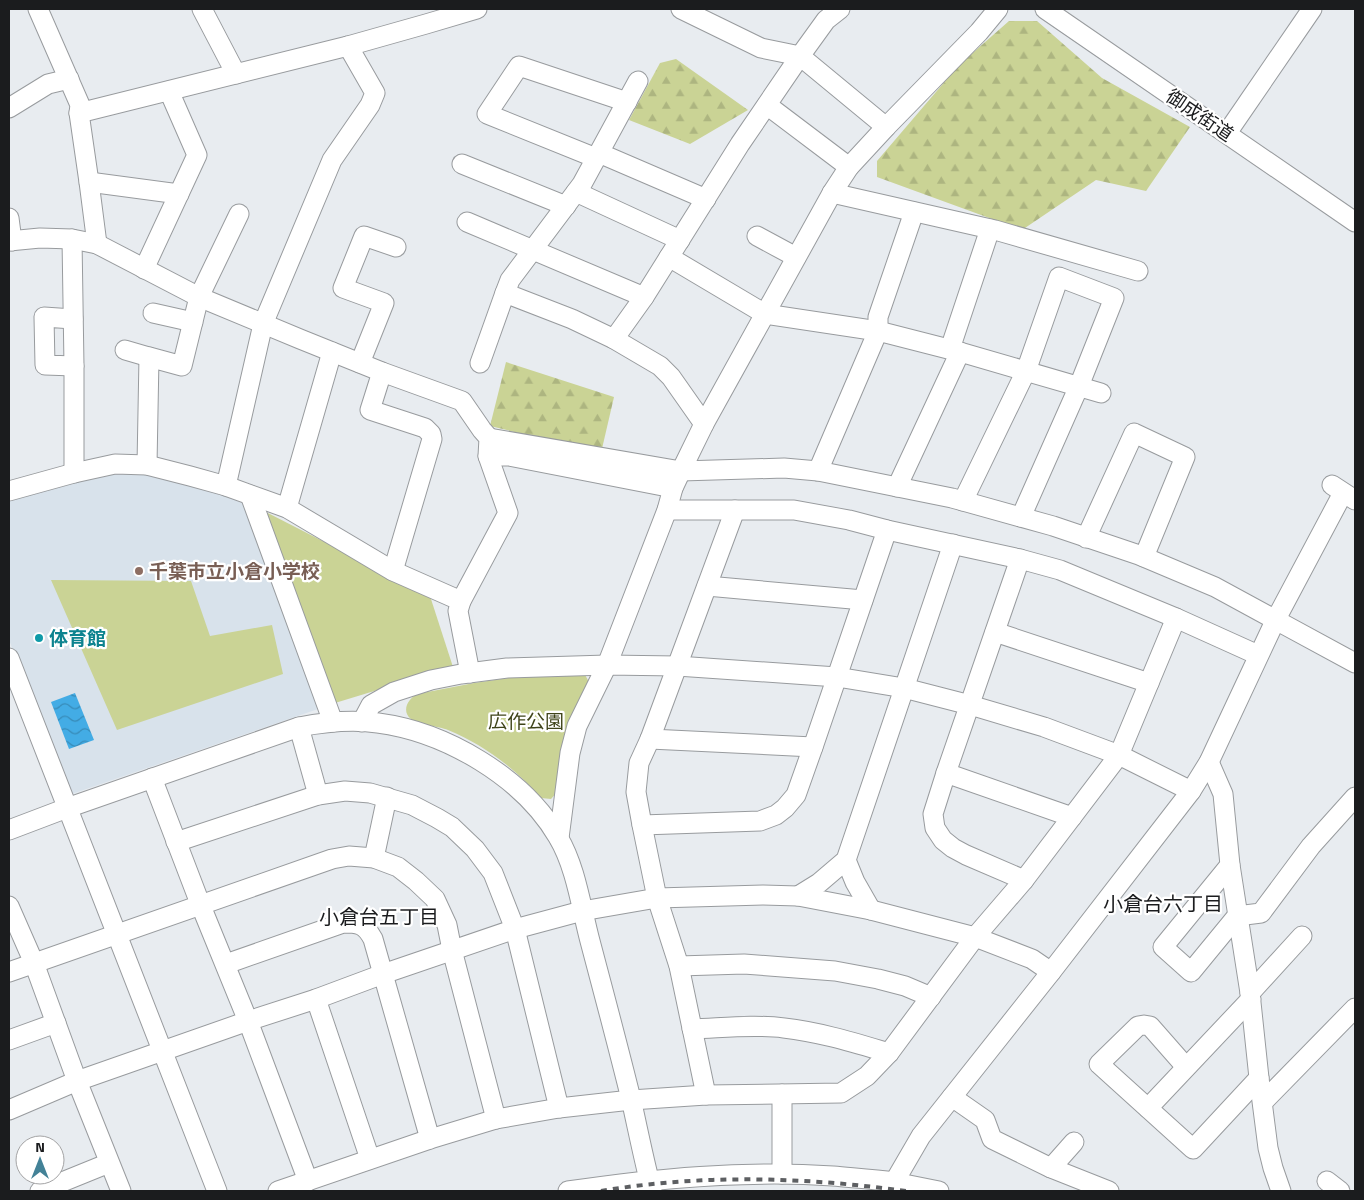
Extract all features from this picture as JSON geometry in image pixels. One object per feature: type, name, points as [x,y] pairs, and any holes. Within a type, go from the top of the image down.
[{"type":"street","points":[[38,9],[80,105],[79,113],[97,244]]},
{"type":"street","points":[[202,9],[236,74]]},
{"type":"street","points":[[79,113],[348,46],[477,9]]},
{"type":"street","points":[[681,9],[761,48],[800,56],[886,127]]},
{"type":"street","points":[[614,339],[644,297],[800,56],[826,20],[840,9]]},
{"type":"street","points":[[559,838],[570,752],[577,726],[607,664],[677,480],[704,424],[832,193],[849,167],[979,32],[998,9]]},
{"type":"street","name":"御成街道","points":[[1045,9],[1355,222]]},
{"type":"street","points":[[1227,133],[1312,9]]},
{"type":"street","points":[[226,486],[263,324],[332,160],[370,105],[375,93],[348,46]]},
{"type":"street","points":[[627,102],[519,66],[487,114],[598,155],[706,199]]},
{"type":"street","points":[[9,108],[48,84],[68,79]]},
{"type":"street","points":[[480,362],[510,280],[582,184],[638,81]]},
{"type":"street","points":[[144,269],[197,155],[170,91]]},
{"type":"street","points":[[767,105],[849,167]]},
{"type":"street","points":[[462,164],[571,199],[680,240]]},
{"type":"street","points":[[89,182],[179,194]]},
{"type":"street","points":[[832,193],[990,229],[1138,271]]},
{"type":"street","points":[[818,471],[878,331],[878,318],[914,212]]},
{"type":"street","points":[[125,350],[182,366],[199,297],[239,214]]},
{"type":"street","points":[[9,218],[10,241],[40,238],[72,239],[97,244],[199,297],[382,372],[462,401],[482,430],[489,447],[508,513],[461,601],[458,611],[470,673]]},
{"type":"street","points":[[467,222],[644,297]]},
{"type":"street","points":[[897,487],[955,351],[990,229]]},
{"type":"street","points":[[360,363],[384,303],[343,288],[364,236],[396,247]]},
{"type":"street","points":[[757,236],[796,257]]},
{"type":"street","points":[[72,239],[74,473]]},
{"type":"street","points":[[669,257],[765,314],[878,331],[1101,393]]},
{"type":"street","points":[[963,501],[1026,371],[1059,277],[1114,298],[1079,386],[1021,518]]},
{"type":"street","points":[[505,293],[572,319],[614,339],[660,366],[671,377],[704,424]]},
{"type":"street","points":[[153,313],[193,322]]},
{"type":"street","points":[[73,319],[44,318],[44,355],[45,365],[74,366]]},
{"type":"street","points":[[287,508],[332,352]]},
{"type":"street","points":[[147,465],[149,357]]},
{"type":"street","points":[[382,372],[370,410],[425,428],[431,434],[432,439],[393,571]]},
{"type":"street","points":[[1086,538],[1134,433],[1185,457],[1144,557]]},
{"type":"street","points":[[489,447],[677,480],[784,468],[818,471],[963,501],[1144,557],[1215,587],[1352,656]]},
{"type":"street","points":[[9,491],[115,464],[147,465],[226,486],[287,508],[393,571],[461,601]]},
{"type":"street","points":[[891,1187],[921,1136],[1191,791],[1209,762],[1258,655],[1343,493]]},
{"type":"street","points":[[250,495],[333,722]]},
{"type":"street","points":[[667,510],[794,510],[850,520],[1020,559],[1060,570],[1176,618],[1258,655]]},
{"type":"street","points":[[706,1096],[678,966],[656,898],[636,792],[639,763],[650,739],[735,510]]},
{"type":"street","points":[[642,824],[760,821],[776,815],[796,795],[887,530]]},
{"type":"street","points":[[798,896],[819,883],[846,860],[953,544]]},
{"type":"street","points":[[1020,559],[933,814],[935,828],[943,840],[953,848],[1024,880]]},
{"type":"street","points":[[707,586],[863,600]]},
{"type":"street","points":[[278,1191],[430,1139],[496,1119],[559,1108],[631,1100],[706,1096],[842,1093],[867,1076],[889,1053],[976,937],[1024,880],[1119,754],[1176,618]]},
{"type":"street","points":[[995,632],[1149,683]]},
{"type":"street","points":[[362,722],[371,706],[394,692],[431,680],[507,668],[607,664],[677,666],[837,677],[904,688],[1044,727],[1119,754],[1191,791]]},
{"type":"street","points":[[11,668],[217,1191]]},
{"type":"street","points":[[9,830],[299,727],[321,722],[362,722],[387,725],[428,736],[473,756],[494,769],[525,795],[544,815],[559,838],[572,868],[631,1100],[650,1186]]},
{"type":"street","points":[[299,727],[318,794]]},
{"type":"street","points":[[650,739],[813,747]]},
{"type":"street","points":[[1209,762],[1223,794],[1230,865],[1251,996],[1259,1078],[1270,1158],[1281,1191]]},
{"type":"street","points":[[946,773],[1072,817]]},
{"type":"street","points":[[152,778],[200,906],[226,964],[308,1181]]},
{"type":"street","points":[[176,842],[318,794],[345,791],[370,793],[412,805],[452,827],[475,849],[493,873],[515,929],[559,1108]]},
{"type":"street","points":[[374,858],[387,797]]},
{"type":"street","points":[[1230,865],[1163,947],[1192,972],[1237,916],[1261,912],[1311,846],[1355,797]]},
{"type":"street","points":[[9,972],[332,859],[349,856],[374,858],[398,866],[416,880],[435,899],[448,925],[452,950],[496,1119]]},
{"type":"street","points":[[846,860],[855,882],[871,910]]},
{"type":"street","points":[[9,1110],[77,1082],[515,929],[582,911],[656,898],[798,896],[871,910],[976,937],[1032,959],[1051,972]]},
{"type":"street","points":[[9,906],[34,963],[77,1082],[120,1191]]},
{"type":"street","points":[[226,964],[343,923],[356,923],[367,928],[373,939],[430,1139]]},
{"type":"street","points":[[1148,1108],[1251,996],[1302,936]]},
{"type":"street","points":[[678,966],[744,964],[835,971],[905,986],[931,997]]},
{"type":"street","points":[[316,999],[370,1159]]},
{"type":"street","points":[[1263,1102],[1355,1008]]},
{"type":"street","points":[[9,1040],[56,1023]]},
{"type":"street","points":[[1186,1067],[1150,1026],[1144,1024],[1138,1026],[1099,1064],[1193,1149],[1259,1078]]},
{"type":"street","points":[[692,1029],[751,1026],[784,1028],[821,1034],[889,1053]]},
{"type":"street","points":[[782,1094],[782,1174]]},
{"type":"street","points":[[952,1098],[984,1120],[992,1139],[1051,1168],[1108,1191]]},
{"type":"street","points":[[1051,1168],[1074,1142]]},
{"type":"street","points":[[40,1191],[109,1163]]},
{"type":"street","points":[[568,1191],[624,1183],[650,1186],[682,1177],[782,1174],[856,1178],[891,1187],[938,1191]]},
{"type":"shaded area","name":"千葉市立小倉小学校","points":[[109,467],[188,479],[246,502],[318,709],[69,795],[9,640],[9,495]]},
{"type":"green space","points":[[1009,21],[1037,21],[1102,78],[1190,127],[1146,191],[1096,180],[1022,230],[877,177],[877,161],[959,65]]},
{"type":"green space","points":[[676,59],[748,110],[690,144],[629,120],[660,63]]},
{"type":"green space","points":[[506,362],[614,397],[601,453],[490,426]]},
{"type":"green space","points":[[262,510],[430,596],[453,667],[335,703]]},
{"type":"green space","points":[[51,580],[191,581],[210,636],[272,625],[283,674],[117,730]]},
{"type":"green space","name":"広作公園","points":[[584,673],[589,682],[559,790],[551,799],[541,798],[510,768],[475,743],[448,730],[414,721],[406,712],[407,705],[417,694],[530,675]]},
{"type":"water","points":[[75,693],[94,740],[69,749],[51,702]]},
{"type":"railway","points":[[601,1191],[677,1182],[753,1179],[830,1183],[906,1191]]},
{"type":"place","name":"千葉市立小倉小学校","points":[[139,571]]},
{"type":"place","name":"体育館","points":[[39,638]]},
{"type":"district","name":"小倉台六丁目","points":[[1163,904]]},
{"type":"district","name":"小倉台五丁目","points":[[379,917]]}]
